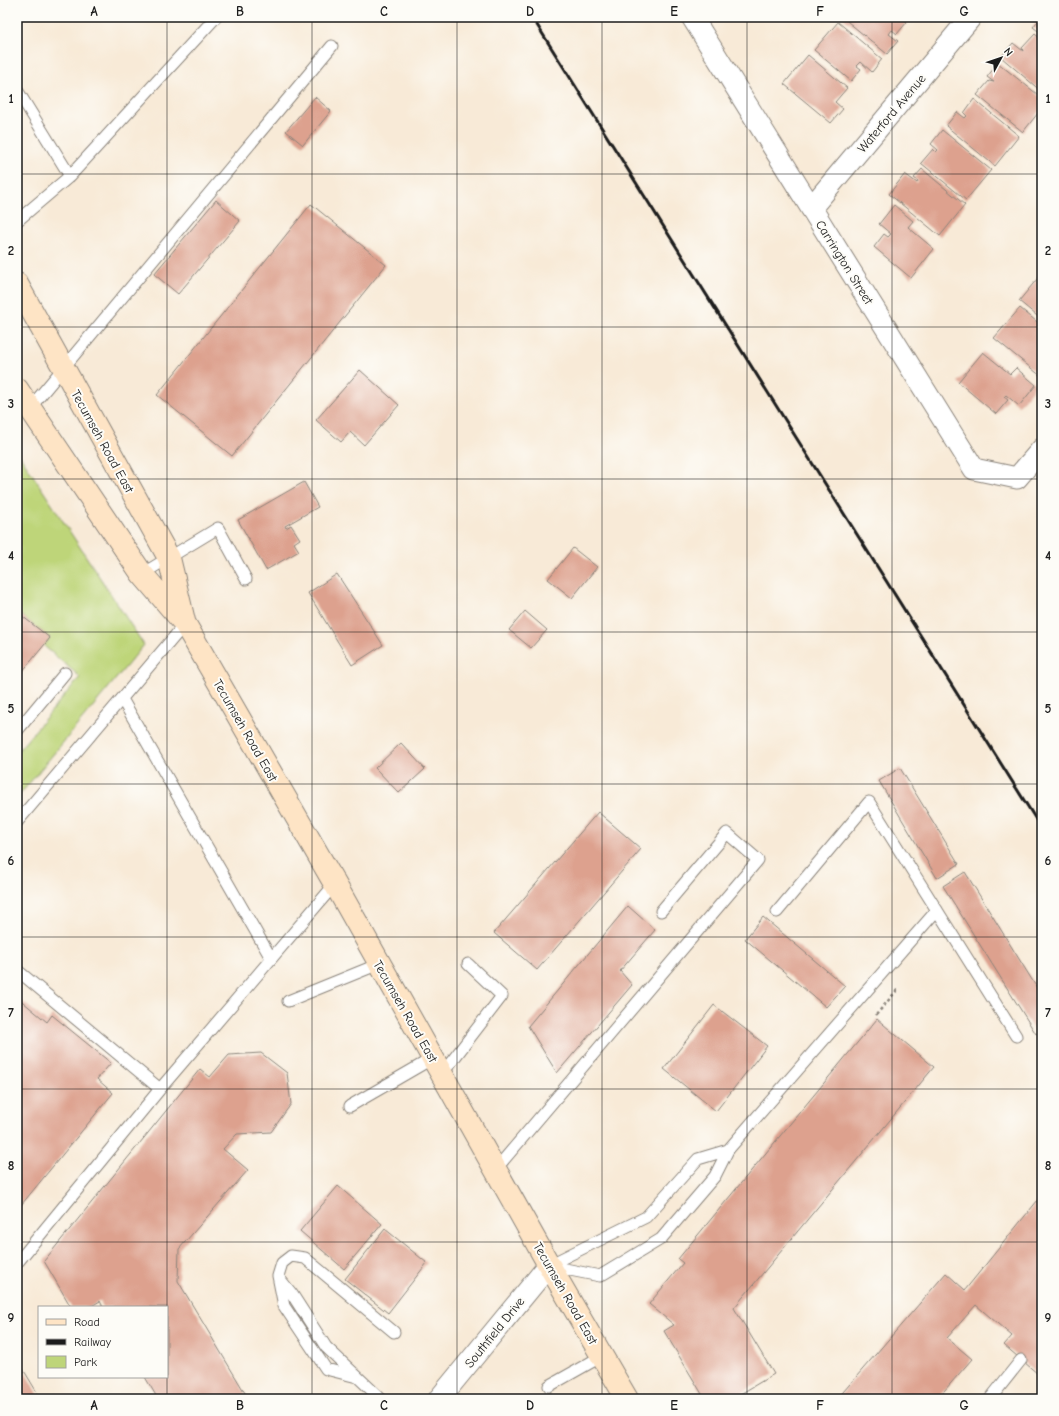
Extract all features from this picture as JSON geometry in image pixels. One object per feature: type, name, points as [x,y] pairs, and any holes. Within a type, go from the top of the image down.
[{"type":"main road","name":"Tecumseh Road East","points":[[17,284],[169,558],[185,624]]},
{"type":"main road","name":"Tecumseh Road East","points":[[17,389],[142,574],[185,624],[335,884],[549,1265],[627,1399]]},
{"type":"street","name":"Carrington Street","points":[[692,17],[974,469],[1018,478],[1042,449]]},
{"type":"street","name":"Waterford Avenue","points":[[811,208],[971,17]]},
{"type":"street","name":"Southfield Drive","points":[[439,1399],[549,1265]]},
{"type":"lane","points":[[17,221],[70,176],[216,17]]},
{"type":"lane","points":[[30,408],[332,46]]},
{"type":"lane","points":[[17,90],[70,176]]},
{"type":"lane","points":[[142,574],[218,528],[246,579]]},
{"type":"lane","points":[[17,822],[185,624]]},
{"type":"lane","points":[[17,731],[65,673]]},
{"type":"lane","points":[[122,699],[271,958]]},
{"type":"lane","points":[[777,912],[869,802],[1016,1036]]},
{"type":"lane","points":[[496,1169],[758,860],[727,833],[661,911]]},
{"type":"lane","points":[[17,1263],[160,1089],[335,884]]},
{"type":"lane","points":[[549,1265],[600,1276],[661,1239],[715,1176],[728,1150],[937,910]]},
{"type":"lane","points":[[288,1002],[379,964]]},
{"type":"lane","points":[[350,1106],[437,1066],[502,996],[468,964]]},
{"type":"lane","points":[[17,970],[160,1089]]},
{"type":"lane","points":[[549,1265],[646,1216],[698,1159],[728,1150]]},
{"type":"lane","points":[[357,1377],[326,1369],[284,1306],[278,1276],[282,1263],[291,1256],[305,1258],[394,1332]]},
{"type":"lane","points":[[278,1276],[292,1294],[326,1347],[381,1399]]},
{"type":"lane","points":[[549,1386],[602,1356]]},
{"type":"lane","points":[[990,1399],[1021,1360]]},
{"type":"path","points":[[876,1015],[898,989]]},
{"type":"green space","points":[[17,451],[144,645],[17,798],[17,752],[80,677],[44,646],[50,638],[17,612]]},
{"type":"building","points":[[842,17],[901,17],[907,22],[897,34],[892,30],[889,34],[898,41],[887,54]]},
{"type":"building","points":[[1042,17],[1042,34],[1033,27]]},
{"type":"building","points":[[838,22],[882,59],[872,72],[861,62],[857,66],[861,69],[851,81],[814,50]]},
{"type":"building","points":[[1035,34],[1042,40],[1042,92],[1001,57],[1013,43],[1023,51],[1022,48]]},
{"type":"building","points":[[808,55],[847,88],[835,102],[843,109],[831,123],[784,84]]},
{"type":"building","points":[[998,63],[1042,98],[1042,108],[1023,132],[977,95],[989,81],[994,82],[987,77]]},
{"type":"building","points":[[315,97],[331,111],[303,145],[286,131]]},
{"type":"building","points":[[974,99],[1019,136],[995,166],[946,126],[957,112],[965,118],[967,116],[964,113]]},
{"type":"building","points":[[942,130],[991,170],[966,200],[921,163],[933,149],[936,152],[938,150],[931,144]]},
{"type":"building","points":[[922,169],[965,205],[940,236],[889,194],[905,174],[917,183],[918,181],[914,178]]},
{"type":"building","points":[[216,200],[240,221],[178,294],[154,274]]},
{"type":"building","points":[[311,204],[386,265],[232,456],[157,395]]},
{"type":"building","points":[[894,205],[913,221],[908,227],[934,249],[911,278],[874,247],[884,234],[888,237],[891,234],[879,224]]},
{"type":"building","points":[[1042,273],[1042,320],[1019,301]]},
{"type":"building","points":[[1020,308],[1042,326],[1042,377],[994,338]]},
{"type":"building","points":[[983,352],[1010,374],[1016,368],[1036,385],[1019,406],[1006,395],[1004,397],[1008,400],[996,414],[958,382]]},
{"type":"building","points":[[360,370],[399,405],[364,445],[350,432],[341,442],[316,420]]},
{"type":"building","points":[[304,482],[318,507],[285,526],[286,528],[291,525],[300,539],[294,543],[299,551],[266,570],[238,520]]},
{"type":"building","points":[[573,548],[597,567],[572,598],[548,579]]},
{"type":"building","points":[[337,574],[383,645],[352,665],[308,593]]},
{"type":"building","points":[[525,611],[547,630],[531,648],[509,630]]},
{"type":"building","points":[[17,612],[50,638],[17,678]]},
{"type":"building","points":[[401,743],[425,769],[399,793],[375,768]]},
{"type":"building","points":[[900,768],[959,864],[937,878],[879,781]]},
{"type":"building","points":[[598,812],[641,849],[537,970],[494,933]]},
{"type":"building","points":[[965,872],[1042,996],[1042,1030],[1036,1034],[943,886]]},
{"type":"building","points":[[628,906],[655,930],[620,971],[632,985],[557,1073],[528,1026]]},
{"type":"building","points":[[763,917],[845,986],[826,1007],[745,939]]},
{"type":"building","points":[[17,997],[47,1022],[52,1015],[111,1063],[97,1079],[113,1093],[17,1210]]},
{"type":"building","points":[[714,1005],[767,1046],[716,1111],[664,1069]]},
{"type":"building","points":[[877,1019],[934,1067],[734,1308],[774,1374],[732,1399],[705,1399],[664,1331],[674,1325],[649,1304],[683,1263],[678,1259]]},
{"type":"building","points":[[261,1053],[287,1073],[291,1104],[271,1132],[237,1134],[223,1149],[248,1170],[179,1249],[178,1281],[248,1398],[158,1399],[146,1378],[168,1378],[168,1306],[102,1306],[100,1301],[92,1306],[70,1306],[44,1261],[200,1069],[210,1077],[229,1055]]},
{"type":"building","points":[[338,1186],[382,1224],[344,1269],[300,1231]]},
{"type":"building","points":[[1042,1195],[1042,1369],[1038,1374],[1004,1345],[1012,1336],[976,1305],[947,1338],[972,1359],[937,1399],[837,1399],[946,1273],[965,1290]]},
{"type":"building","points":[[385,1229],[427,1263],[388,1313],[345,1279]]},
{"type":"building","points":[[17,1359],[41,1399],[17,1399]]},
{"type":"railway","points":[[532,17],[1042,829]]}]
